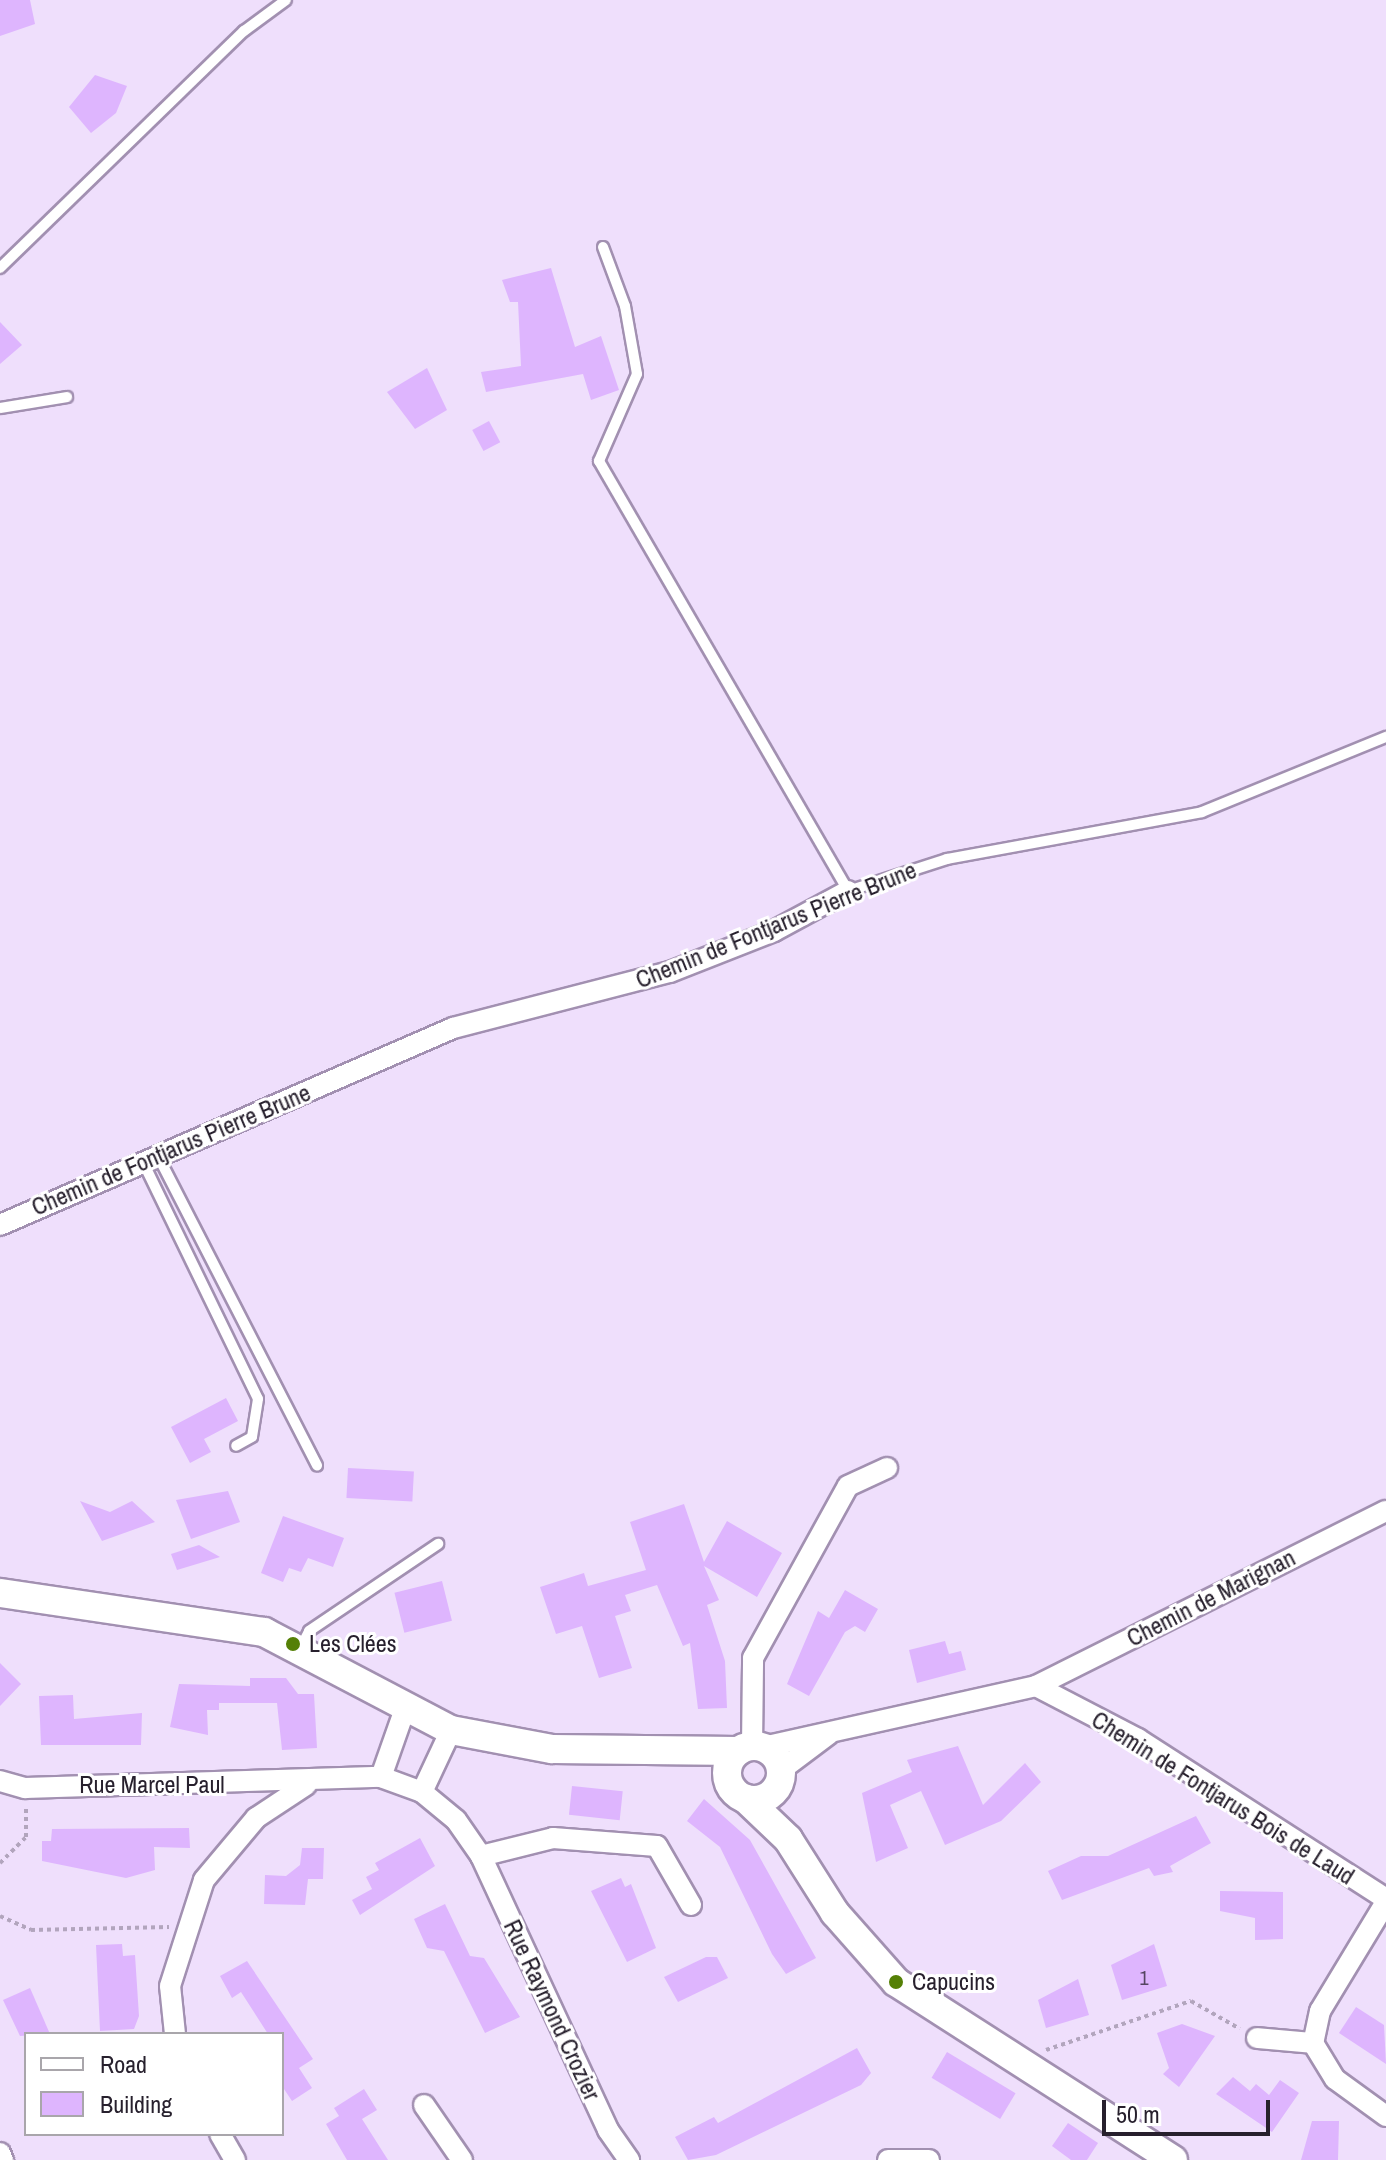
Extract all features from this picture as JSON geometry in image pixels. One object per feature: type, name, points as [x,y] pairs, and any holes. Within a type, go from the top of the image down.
[{"type":"street","name":"Chemin de Fontjarus Pierre Brune","points":[[0,1225],[150,1157],[453,1028],[670,972],[774,931],[848,891]]},
{"type":"street","points":[[788,1839],[778,1780],[751,1748],[753,1658],[848,1486],[887,1468]]},
{"type":"street","name":"Chemin de Marignan","points":[[1036,1686],[1386,1511]]},
{"type":"street","points":[[0,1593],[235,1626],[301,1647],[405,1709],[451,1730],[552,1749],[667,1756],[751,1748],[777,1739],[829,1734],[1036,1686]]},
{"type":"street","name":"Chemin de Fontjarus Bois de Laud","points":[[1036,1686],[1138,1739],[1386,1900]]},
{"type":"street","points":[[381,1777],[405,1709]]},
{"type":"street","points":[[422,1792],[451,1730]]},
{"type":"street","points":[[738,1792],[778,1780],[829,1734]]},
{"type":"street","points":[[738,1792],[728,1764],[751,1748]]},
{"type":"street","points":[[667,1756],[738,1792],[788,1839],[877,1965],[1173,2160]]},
{"type":"street","name":"Rue Marcel Paul","points":[[0,1781],[25,1788],[306,1785],[381,1777]]},
{"type":"street","name":"Rue Raymond Crozier","points":[[381,1777],[422,1792],[456,1820],[481,1856],[608,2130],[629,2160]]},
{"type":"street","points":[[175,2032],[170,1986],[186,1932],[223,1850],[306,1785]]},
{"type":"street","points":[[481,1856],[553,1838],[657,1846],[691,1905]]},
{"type":"street","points":[[1386,1900],[1320,2011],[1313,2043],[1335,2079],[1386,2116]]},
{"type":"street","points":[[1257,2038],[1313,2043]]},
{"type":"street","points":[[424,2105],[462,2160]]},
{"type":"street","points":[[221,2136],[235,2160]]},
{"type":"street","points":[[0,2153],[3,2160]]},
{"type":"street","points":[[888,2160],[929,2160]]},
{"type":"lane","points":[[0,268],[244,31],[286,0]]},
{"type":"lane","points":[[603,247],[625,306],[637,374],[599,461],[848,891]]},
{"type":"lane","points":[[0,408],[67,397]]},
{"type":"lane","name":"Chemin de Fontjarus Pierre Brune","points":[[848,891],[947,859],[1202,812],[1386,737]]},
{"type":"lane","points":[[150,1157],[258,1399],[252,1437],[236,1446]]},
{"type":"lane","points":[[150,1157],[317,1465]]},
{"type":"lane","points":[[301,1647],[309,1631],[438,1544]]},
{"type":"path","points":[[0,1863],[26,1837],[25,1788]]},
{"type":"path","points":[[0,1916],[31,1930],[155,1923],[186,1932]]},
{"type":"path","points":[[1033,2068],[1048,2047],[1070,2037],[1191,2001],[1257,2038]]},
{"type":"building","points":[[0,0],[30,0],[35,24],[0,36]]},
{"type":"building","points":[[95,75],[127,86],[116,113],[91,133],[69,107]]},
{"type":"building","points":[[551,268],[575,347],[601,336],[619,390],[591,400],[583,374],[486,392],[481,372],[521,366],[518,302],[510,302],[502,280]]},
{"type":"building","points":[[0,322],[22,345],[0,364]]},
{"type":"building","points":[[427,368],[447,410],[415,429],[387,392]]},
{"type":"building","points":[[489,421],[500,442],[483,451],[472,430]]},
{"type":"building","points":[[226,1398],[238,1421],[204,1439],[211,1452],[190,1463],[171,1427]]},
{"type":"building","points":[[348,1468],[414,1471],[412,1501],[346,1498]]},
{"type":"building","points":[[228,1491],[240,1522],[191,1539],[176,1500]]},
{"type":"building","points":[[80,1501],[110,1512],[132,1501],[155,1522],[102,1541]]},
{"type":"building","points":[[684,1504],[704,1562],[727,1521],[782,1553],[757,1597],[704,1566],[719,1600],[707,1605],[725,1661],[727,1708],[698,1709],[690,1643],[683,1646],[657,1585],[625,1595],[631,1611],[615,1616],[632,1668],[599,1678],[582,1626],[556,1634],[540,1587],[584,1573],[588,1586],[646,1570],[630,1522]]},
{"type":"building","points":[[283,1516],[344,1538],[333,1567],[308,1558],[301,1572],[289,1568],[283,1582],[261,1573]]},
{"type":"building","points":[[199,1545],[220,1557],[177,1570],[171,1554]]},
{"type":"building","points":[[442,1581],[452,1621],[404,1633],[394,1593]]},
{"type":"building","points":[[845,1590],[878,1609],[865,1632],[855,1626],[845,1632],[809,1696],[787,1684],[818,1611],[829,1618]]},
{"type":"building","points":[[945,1641],[949,1654],[961,1651],[966,1670],[917,1683],[909,1650]]},
{"type":"building","points":[[0,1663],[21,1684],[0,1706]]},
{"type":"building","points":[[250,1678],[286,1678],[298,1694],[314,1694],[317,1748],[282,1750],[277,1703],[219,1703],[219,1710],[207,1710],[208,1735],[170,1727],[179,1684],[250,1686]]},
{"type":"building","points":[[73,1695],[74,1719],[142,1713],[141,1745],[41,1745],[39,1696]]},
{"type":"building","points":[[958,1746],[983,1805],[1025,1763],[1041,1782],[1001,1821],[945,1845],[921,1791],[890,1805],[908,1848],[876,1862],[862,1793],[912,1772],[907,1760]]},
{"type":"building","points":[[572,1786],[623,1791],[620,1820],[569,1815]]},
{"type":"building","points":[[704,1799],[750,1840],[816,1958],[786,1974],[772,1954],[720,1847],[687,1821]]},
{"type":"building","points":[[1196,1816],[1211,1843],[1170,1866],[1173,1872],[1154,1876],[1149,1868],[1062,1900],[1048,1871],[1081,1856],[1108,1856]]},
{"type":"building","points":[[189,1828],[190,1848],[154,1847],[155,1870],[126,1878],[42,1861],[42,1841],[51,1841],[52,1829]]},
{"type":"building","points":[[420,1838],[435,1866],[360,1915],[352,1900],[372,1889],[366,1877],[379,1870],[375,1863]]},
{"type":"building","points":[[302,1848],[324,1848],[323,1879],[308,1879],[305,1905],[264,1904],[265,1875],[286,1876],[300,1865]]},
{"type":"building","points":[[621,1878],[625,1887],[631,1884],[656,1948],[627,1962],[591,1891]]},
{"type":"building","points":[[1220,1891],[1283,1892],[1283,1939],[1255,1940],[1255,1918],[1220,1911]]},
{"type":"building","points":[[445,1904],[470,1956],[484,1958],[520,2017],[485,2033],[444,1951],[427,1948],[414,1919]]},
{"type":"building","points":[[122,1944],[123,1956],[135,1955],[139,2016],[134,2029],[100,2031],[96,1945]]},
{"type":"building","points":[[1154,1944],[1167,1986],[1122,2000],[1111,1965]]},
{"type":"building","points":[[706,1957],[717,1957],[728,1978],[678,2002],[664,1977]]},
{"type":"building","points":[[247,1961],[313,2059],[299,2068],[312,2088],[292,2101],[284,2089],[284,2032],[267,2032],[241,1992],[232,1998],[220,1976]]},
{"type":"building","points":[[1078,1979],[1089,2015],[1046,2028],[1038,2000]]},
{"type":"building","points":[[30,1988],[49,2032],[24,2032],[24,2036],[20,2036],[3,2000]]},
{"type":"building","points":[[1356,2007],[1384,2025],[1386,2064],[1339,2033]]},
{"type":"building","points":[[1182,2024],[1215,2036],[1179,2087],[1163,2074],[1169,2068],[1157,2033]]},
{"type":"building","points":[[857,2048],[871,2073],[861,2085],[716,2155],[688,2160],[675,2137],[714,2117],[718,2123]]},
{"type":"building","points":[[947,2052],[1016,2093],[1000,2119],[932,2078]]},
{"type":"building","points":[[1233,2077],[1250,2091],[1256,2084],[1269,2095],[1280,2080],[1299,2093],[1272,2132],[1216,2094]]},
{"type":"building","points":[[364,2089],[377,2110],[362,2119],[388,2160],[347,2160],[326,2124],[339,2116],[334,2108]]},
{"type":"building","points":[[1312,2121],[1339,2121],[1338,2160],[1301,2160]]},
{"type":"building","points":[[1068,2123],[1098,2143],[1087,2160],[1071,2160],[1052,2146]]},
{"type":"place","name":"Les Clées","points":[[293,1644]]},
{"type":"place","name":"Capucins","points":[[896,1982]]}]
